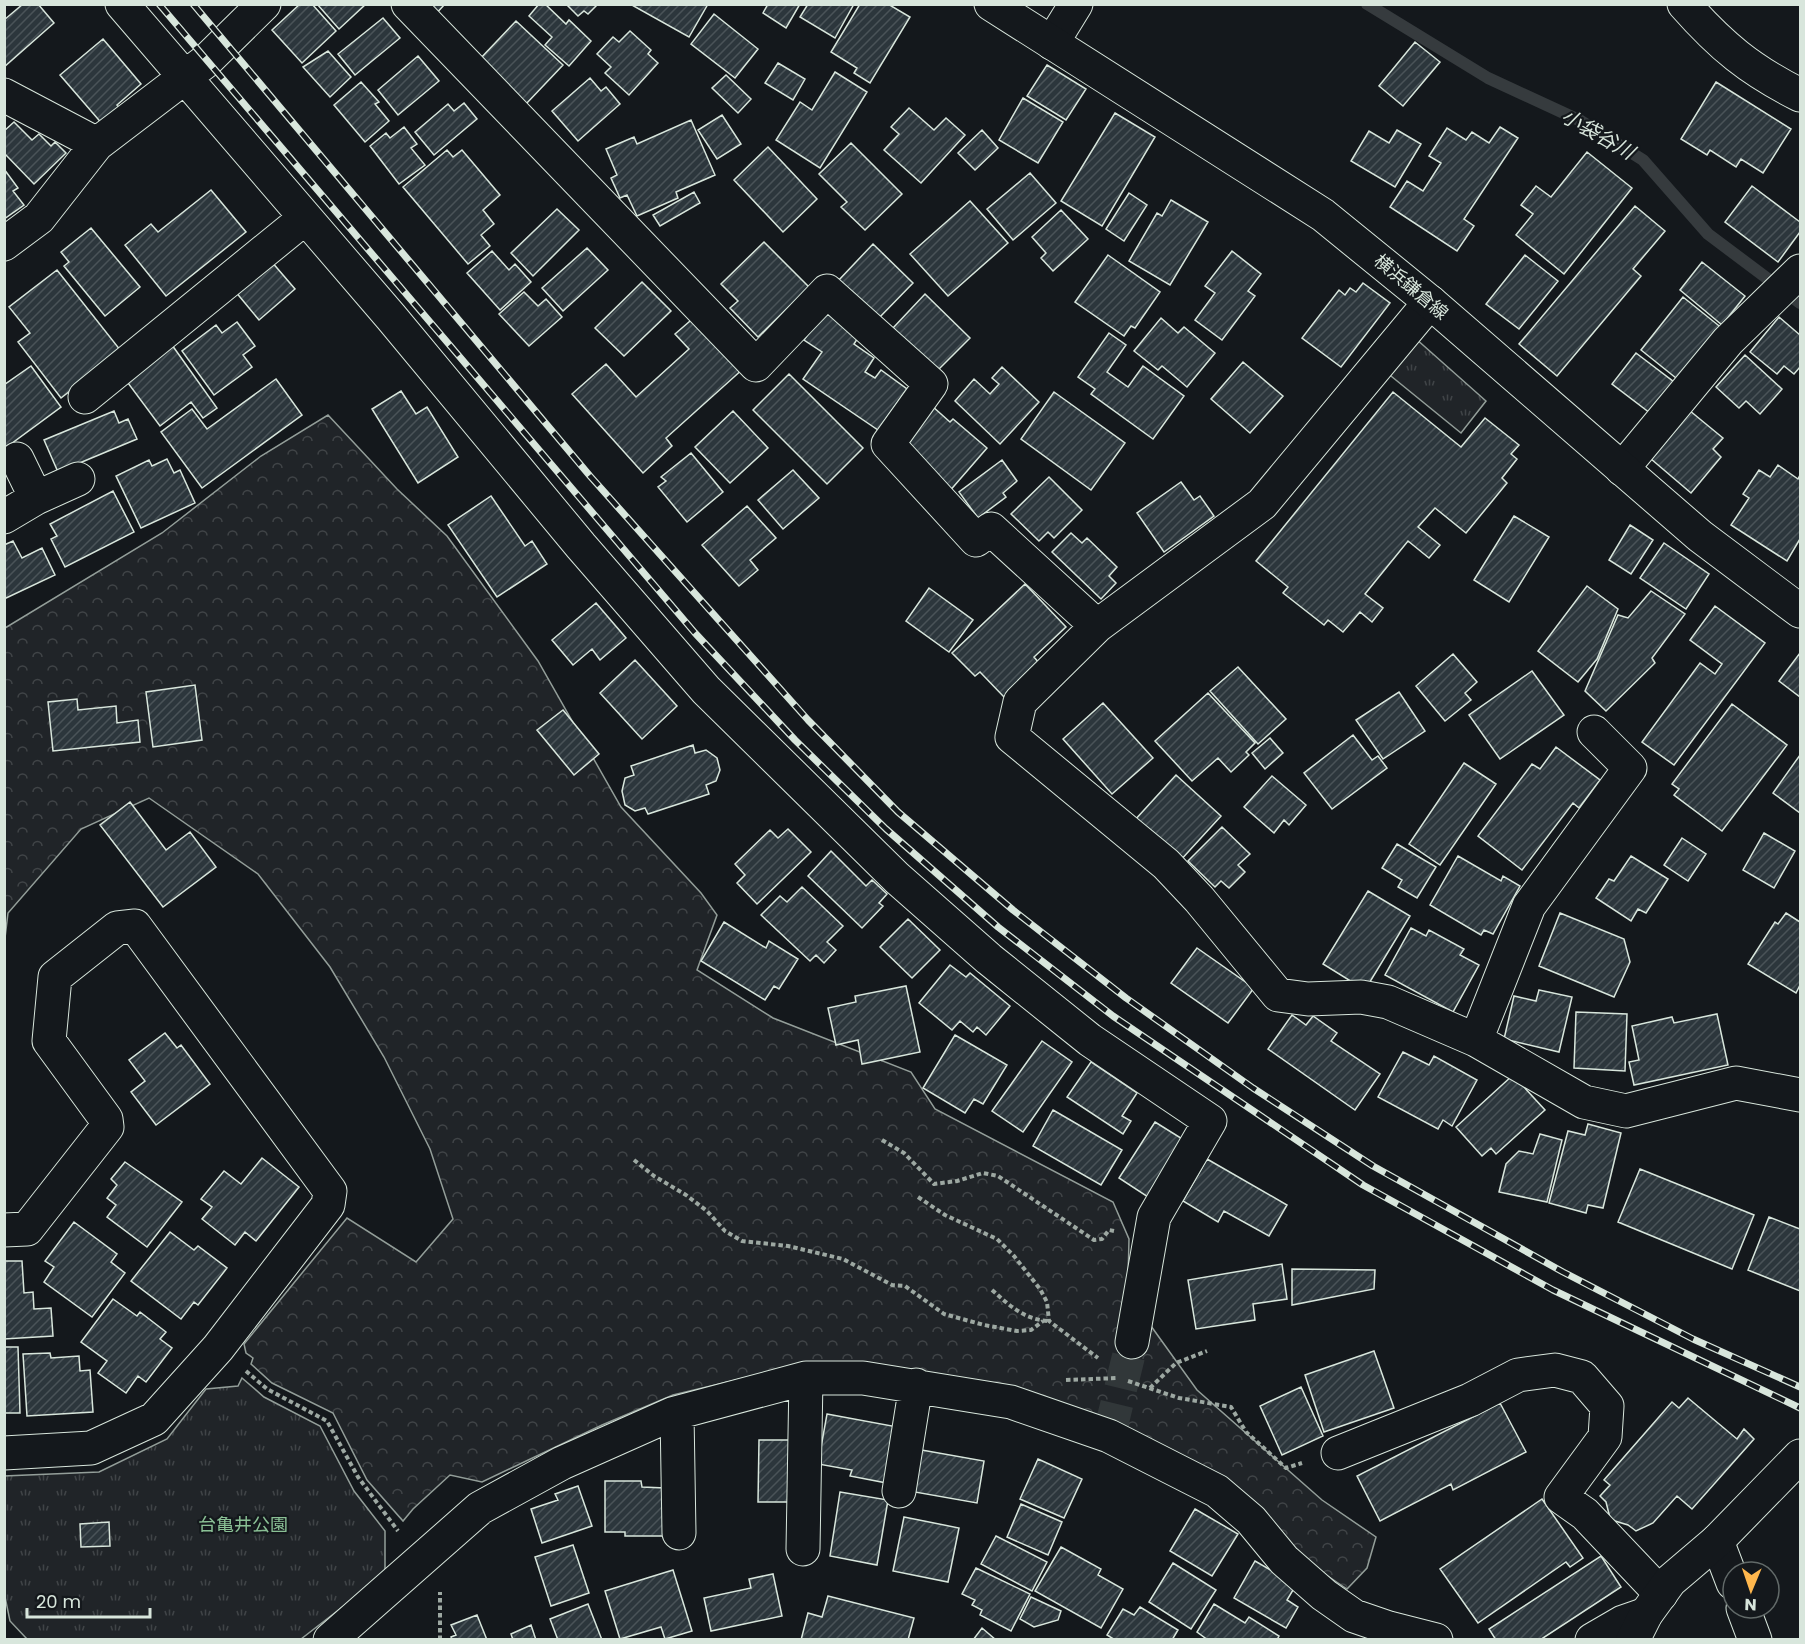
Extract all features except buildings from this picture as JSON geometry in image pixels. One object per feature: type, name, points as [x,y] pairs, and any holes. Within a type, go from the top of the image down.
[{"type":"street","points":[[122,4],[196,69],[305,218],[706,690],[897,878],[989,959],[1090,1040],[1210,1121],[1154,1216],[1132,1342]]},
{"type":"street","points":[[4,244],[39,218],[97,144],[196,69],[264,4]]},
{"type":"street","points":[[408,4],[756,365],[827,291],[931,384],[888,444],[976,540],[991,529],[1097,626]]},
{"type":"street","name":"横浜鎌倉線","points":[[991,4],[1323,215],[1430,302],[1700,536],[1800,611]]},
{"type":"street","points":[[1052,43],[1076,4]]},
{"type":"street","points":[[1684,4],[1736,58],[1800,95]]},
{"type":"street","points":[[4,95],[97,144]]},
{"type":"street","points":[[85,397],[305,218]]},
{"type":"street","points":[[1622,469],[1728,341],[1800,271]]},
{"type":"street","points":[[1430,302],[1262,504],[1097,626],[1020,702],[1012,737],[1166,864],[1199,899],[1278,995],[1308,999],[1361,997],[1388,1002],[1476,1040],[1584,1102],[1626,1112],[1736,1083],[1800,1095]]},
{"type":"street","points":[[17,459],[36,498]]},
{"type":"street","points":[[4,518],[36,498],[78,479]]},
{"type":"street","points":[[1476,1040],[1529,906],[1630,768],[1594,732]]},
{"type":"street","points":[[4,1230],[27,1229],[106,1127],[106,1119],[50,1041],[55,977],[117,928],[135,926],[330,1191],[328,1205],[218,1348],[154,1419],[92,1448],[4,1453]]},
{"type":"street","points":[[1338,1453],[1470,1400],[1518,1375],[1555,1370],[1582,1377],[1607,1406],[1605,1437],[1561,1497],[1585,1514],[1647,1616]]},
{"type":"street","points":[[330,1640],[480,1508],[562,1463],[677,1413],[806,1378],[862,1378],[1011,1402],[1109,1436],[1217,1491],[1251,1520],[1284,1560],[1324,1595],[1354,1616],[1436,1640]]},
{"type":"street","points":[[803,1549],[806,1378]]},
{"type":"street","points":[[899,1491],[916,1385]]},
{"type":"street","points":[[677,1413],[679,1533]]},
{"type":"street","points":[[1592,1640],[1623,1622],[1647,1616],[1670,1581],[1717,1541],[1800,1456]]},
{"type":"street","points":[[1717,1541],[1724,1560]]},
{"type":"street","points":[[1748,1620],[1755,1640]]},
{"type":"path","points":[[882,1140],[904,1154],[934,1184],[957,1181],[983,1173],[998,1176],[1094,1240],[1102,1239],[1109,1230],[1150,1240]]},
{"type":"path","points":[[634,1160],[707,1211],[725,1231],[742,1241],[788,1246],[843,1259],[892,1285],[905,1286],[944,1314],[984,1325],[1017,1331],[1031,1330],[1043,1321]]},
{"type":"path","points":[[918,1197],[945,1215],[997,1239],[1014,1256],[1040,1289],[1047,1302],[1049,1321]]},
{"type":"path","points":[[992,1290],[1017,1312],[1049,1321],[1100,1359]]},
{"type":"path","points":[[218,1348],[267,1389],[327,1421],[370,1494],[420,1563]]},
{"type":"path","points":[[1150,1388],[1176,1363],[1207,1351]]},
{"type":"path","points":[[1114,1371],[1119,1378]]},
{"type":"path","points":[[1056,1380],[1119,1378],[1179,1398],[1231,1407],[1246,1432],[1286,1468],[1338,1453]]},
{"type":"green space","points":[[1415,338],[1486,401],[1461,433],[1386,372]]},
{"type":"green space","points":[[328,415],[397,489],[447,536],[538,661],[621,807],[701,893],[717,915],[697,970],[773,1018],[911,1072],[935,1109],[1113,1202],[1129,1239],[1128,1281],[1151,1326],[1197,1390],[1322,1500],[1376,1537],[1367,1568],[1347,1589],[1304,1560],[1203,1468],[807,1363],[673,1395],[602,1425],[482,1482],[450,1475],[403,1521],[367,1480],[333,1413],[272,1383],[251,1364],[253,1358],[246,1353],[244,1344],[347,1218],[416,1262],[453,1219],[430,1149],[384,1057],[330,967],[258,874],[149,798],[81,829],[8,913],[5,938],[5,628],[162,533],[261,456]]},
{"type":"green space","name":"台亀井公園","points":[[242,1378],[264,1397],[320,1426],[354,1491],[385,1531],[385,1574],[301,1639],[27,1639],[10,1621],[5,1597],[4,1476],[99,1472],[167,1439],[206,1389],[238,1386]]},
{"type":"waterway","name":"小袋谷川","points":[[1367,4],[1488,78],[1581,121],[1643,160],[1708,234],[1800,303]]},
{"type":"tunnel","points":[[1109,1436],[1132,1342]]},
{"type":"railway","points":[[159,4],[695,633],[795,740],[886,829],[998,927],[1113,1016],[1363,1185],[1553,1290],[1800,1408]]},
{"type":"railway","points":[[193,4],[590,476],[808,720],[898,812],[1013,910],[1126,998],[1253,1088],[1373,1166],[1563,1272],[1693,1339],[1800,1387]]}]
